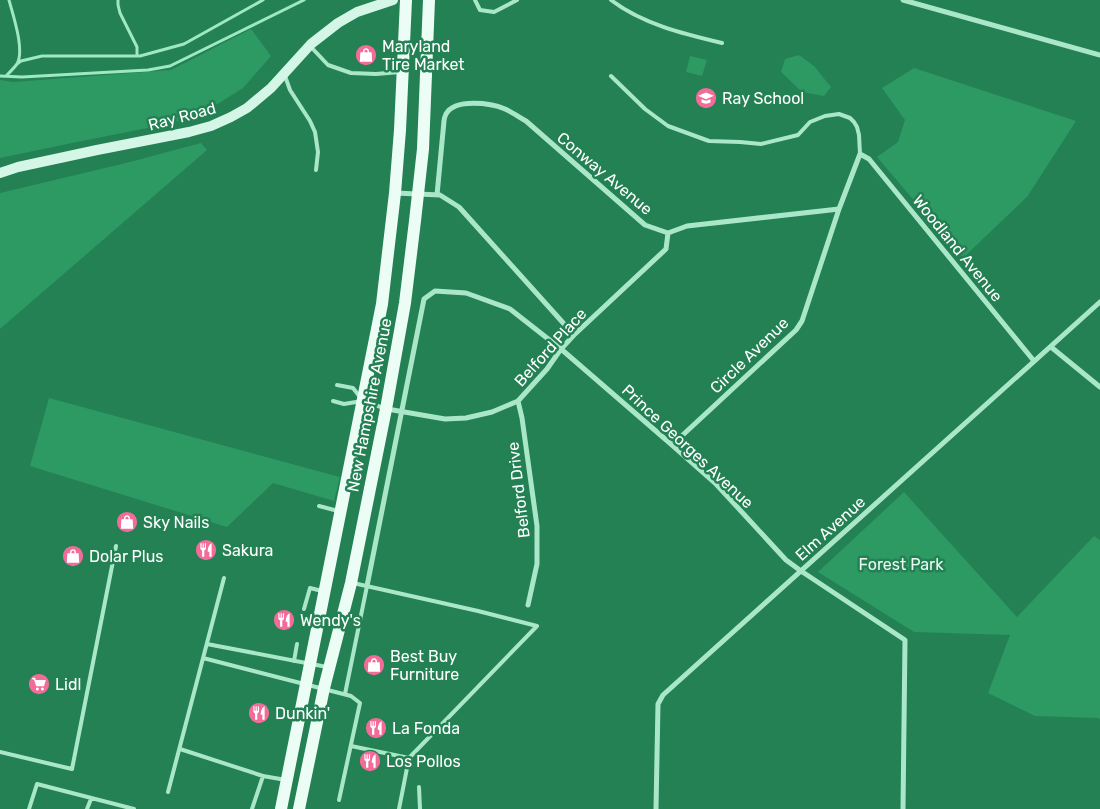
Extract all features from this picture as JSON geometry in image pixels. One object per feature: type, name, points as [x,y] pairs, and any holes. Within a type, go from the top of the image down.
[{"type":"main road","name":"New Hampshire Avenue","points":[[281,809],[382,304],[395,193],[400,130],[406,0]]},
{"type":"main road","name":"New Hampshire Avenue","points":[[299,809],[324,688],[351,583],[405,303],[422,150],[430,0]]},
{"type":"street","name":"Ray Road","points":[[0,173],[18,167],[212,126],[247,108],[271,88],[309,46],[338,23],[357,12],[393,0]]},
{"type":"street","points":[[903,0],[1100,55]]},
{"type":"street","name":"Conway Avenue","points":[[437,195],[446,113],[454,106],[485,104],[506,109],[526,121],[645,225],[668,232]]},
{"type":"street","name":"Circle Avenue","points":[[672,445],[796,330],[802,321],[839,209],[860,154]]},
{"type":"street","name":"Woodland Avenue","points":[[860,154],[869,159],[1034,361]]},
{"type":"street","points":[[395,193],[440,195],[459,207],[574,335]]},
{"type":"street","points":[[668,232],[686,226],[839,209]]},
{"type":"street","name":"Belford Place","points":[[386,409],[446,419],[466,418],[492,412],[518,401],[574,335],[666,250],[668,232]]},
{"type":"street","name":"Prince Georges Avenue","points":[[402,412],[424,299],[434,291],[466,293],[510,309],[562,349],[716,484],[786,560],[905,640],[903,809]]},
{"type":"street","name":"Elm Avenue","points":[[656,809],[658,704],[663,695],[1100,302]]},
{"type":"street","points":[[1051,346],[1100,387]]},
{"type":"street","name":"Belford Drive","points":[[518,401],[537,526],[537,564],[528,606]]},
{"type":"street","name":"New Hampshire Avenue","points":[[367,586],[402,412]]},
{"type":"lane","points":[[475,0],[480,10],[494,12],[517,0]]},
{"type":"lane","points":[[612,0],[623,9],[673,31],[722,43]]},
{"type":"lane","points":[[309,46],[328,64],[351,73],[402,72]]},
{"type":"lane","points":[[284,74],[290,90],[316,132],[318,152],[316,170]]},
{"type":"lane","points":[[611,76],[645,109],[668,126],[709,141],[761,144],[798,135],[810,122],[826,116],[839,114],[850,118],[857,127],[860,154]]},
{"type":"lane","points":[[337,385],[353,388],[362,401]]},
{"type":"lane","points":[[333,401],[344,404],[362,401],[386,409]]},
{"type":"lane","points":[[319,506],[340,512]]},
{"type":"lane","points":[[0,752],[72,769],[116,546]]},
{"type":"lane","points":[[168,792],[224,578]]},
{"type":"lane","points":[[351,583],[537,626],[409,758],[399,809]]},
{"type":"lane","points":[[346,694],[367,586]]},
{"type":"lane","points":[[304,609],[310,588],[325,592]]},
{"type":"lane","points":[[207,644],[329,667]]},
{"type":"lane","points":[[294,661],[297,644]]},
{"type":"lane","points":[[203,658],[346,694],[360,703],[339,800]]},
{"type":"lane","points":[[351,746],[409,758]]},
{"type":"lane","points":[[180,749],[263,776],[286,780]]},
{"type":"lane","points":[[252,809],[263,776]]},
{"type":"lane","points":[[29,809],[37,784],[134,809]]},
{"type":"lane","points":[[419,787],[420,809]]},
{"type":"lane","points":[[87,809],[91,798]]},
{"type":"green space","points":[[251,29],[271,56],[243,88],[208,110],[173,123],[0,158],[0,80],[13,82],[171,70]]},
{"type":"green space","points":[[799,55],[814,66],[831,87],[824,96],[802,92],[781,72],[785,59]]},
{"type":"green space","points":[[690,56],[707,60],[702,76],[686,72]]},
{"type":"green space","points":[[914,68],[1076,121],[1027,197],[963,258],[877,157],[898,142],[905,120],[882,88]]},
{"type":"green space","points":[[201,143],[207,150],[0,329],[0,193]]},
{"type":"green space","points":[[49,398],[340,477],[334,501],[273,483],[227,527],[30,466]]},
{"type":"green space","name":"Forest Park","points":[[904,492],[1017,617],[1094,536],[1100,540],[1100,719],[1035,716],[988,693],[1010,635],[914,632],[818,572]]},
{"type":"waterway","points":[[6,76],[17,64],[20,50],[18,32],[9,0]]},
{"type":"waterway","points":[[118,0],[120,13],[137,47],[137,56]]},
{"type":"waterway","points":[[17,64],[21,61],[42,56],[140,56],[184,44],[263,0]]},
{"type":"waterway","points":[[0,76],[22,77],[148,70],[170,66],[304,0]]},
{"type":"place","name":"Maryland Tire Market","points":[[366,55]]},
{"type":"place","name":"Ray School","points":[[706,98]]},
{"type":"place","name":"Sky Nails","points":[[127,522]]},
{"type":"place","name":"Sakura","points":[[206,550]]},
{"type":"place","name":"Dolar Plus","points":[[73,556]]},
{"type":"place","name":"Wendy's","points":[[284,620]]},
{"type":"place","name":"Best Buy Furniture","points":[[374,665]]},
{"type":"place","name":"Lidl","points":[[39,684]]},
{"type":"place","name":"Dunkin'","points":[[259,713]]},
{"type":"place","name":"La Fonda","points":[[376,728]]},
{"type":"place","name":"Los Pollos","points":[[370,761]]}]
